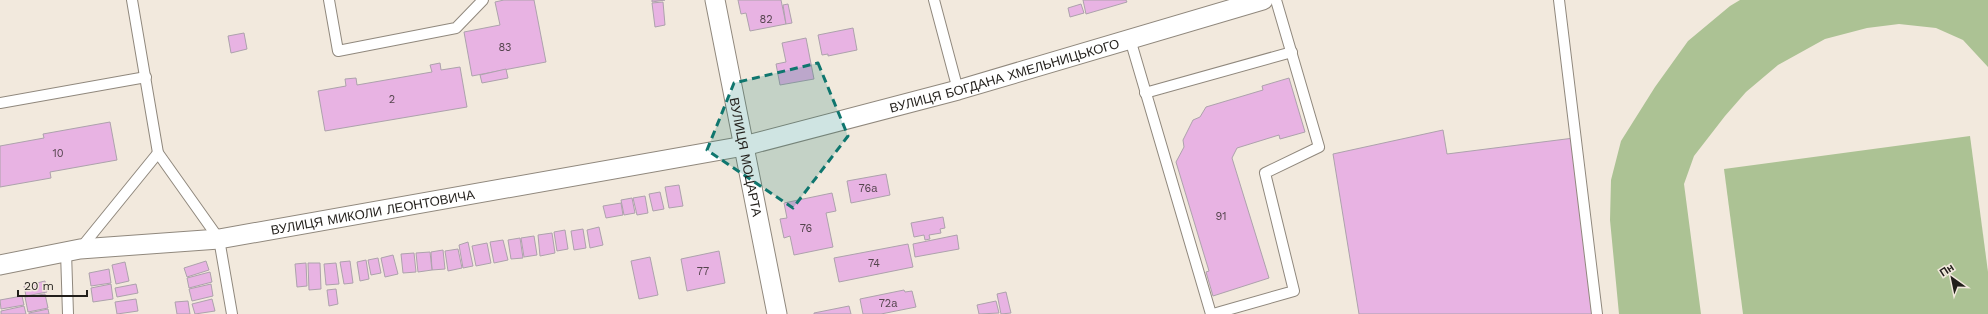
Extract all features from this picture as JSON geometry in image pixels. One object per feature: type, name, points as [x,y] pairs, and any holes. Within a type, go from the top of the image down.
[{"type":"street","name":"ВУЛИЦЯ МОЦАРТА","points":[[715,0],[777,314]]},
{"type":"street","name":"ВУЛИЦЯ БОГДАНА ХМЕЛЬНИЦЬКОГО","points":[[744,146],[958,90],[1263,0]]},
{"type":"street","name":"ВУЛИЦЯ МИКОЛИ ЛЕОНТОВИЧА","points":[[0,265],[73,250],[218,238],[744,146]]},
{"type":"lane","points":[[132,0],[158,153],[218,238],[232,314]]},
{"type":"lane","points":[[329,0],[338,51],[456,28],[483,0]]},
{"type":"lane","points":[[934,0],[958,90]]},
{"type":"lane","points":[[1130,39],[1212,314],[1294,291],[1265,173],[1319,147],[1276,0]]},
{"type":"lane","points":[[1559,0],[1597,314]]},
{"type":"lane","points":[[1145,93],[1292,52]]},
{"type":"lane","points":[[0,103],[146,77]]},
{"type":"lane","points":[[68,314],[73,250],[158,153]]},
{"type":"highlighted area","points":[[818,63],[848,136],[793,208],[707,150],[734,83]]},
{"type":"green space","points":[[1740,0],[1988,0],[1988,67],[1963,40],[1936,28],[1899,24],[1867,28],[1825,39],[1778,65],[1746,92],[1725,116],[1694,156],[1684,184],[1701,314],[1619,314],[1610,220],[1611,180],[1621,141],[1655,87],[1688,41],[1730,6]]},
{"type":"green space","points":[[1970,136],[1988,272],[1988,314],[1743,314],[1724,169]]},
{"type":"building","points":[[504,0],[534,0],[546,62],[472,76],[464,32],[500,25],[495,2]]},
{"type":"building","points":[[652,0],[665,0],[652,2]]},
{"type":"building","points":[[738,0],[781,0],[786,24],[750,31],[746,13],[741,14]]},
{"type":"building","points":[[1083,0],[1126,0],[1127,2],[1086,14]]},
{"type":"building","points":[[663,2],[665,25],[655,27],[652,3]]},
{"type":"building","points":[[788,4],[792,23],[786,24],[783,5]]},
{"type":"building","points":[[1081,4],[1084,13],[1070,17],[1068,8]]},
{"type":"building","points":[[853,28],[857,50],[828,56],[828,54],[822,55],[818,35]]},
{"type":"building","points":[[244,33],[247,49],[231,53],[228,36]]},
{"type":"building","points":[[806,38],[814,79],[780,85],[776,64],[786,62],[782,43]]},
{"type":"building","points":[[440,63],[441,70],[460,67],[467,107],[325,131],[318,91],[346,86],[345,79],[356,78],[357,85],[432,72],[430,65]]},
{"type":"building","points":[[506,69],[508,78],[482,83],[480,75]]},
{"type":"building","points":[[1289,78],[1305,132],[1280,139],[1279,135],[1237,148],[1232,158],[1269,278],[1213,296],[1206,272],[1209,271],[1176,162],[1184,147],[1183,140],[1193,120],[1200,117],[1206,107],[1263,90],[1262,86]]},
{"type":"building","points":[[110,122],[117,160],[50,172],[51,178],[0,187],[0,146],[44,138],[43,134]]},
{"type":"building","points":[[1443,130],[1447,154],[1574,138],[1593,314],[1359,314],[1333,154]]},
{"type":"building","points":[[886,174],[890,195],[851,203],[847,181]]},
{"type":"building","points":[[679,185],[683,206],[669,208],[665,187]]},
{"type":"building","points":[[660,192],[664,209],[653,211],[649,194]]},
{"type":"building","points":[[832,193],[836,211],[826,213],[833,247],[794,255],[790,236],[784,238],[780,219],[787,218],[784,203]]},
{"type":"building","points":[[645,196],[648,213],[637,215],[633,198]]},
{"type":"building","points":[[632,198],[635,213],[624,215],[621,200]]},
{"type":"building","points":[[621,203],[623,215],[606,218],[603,206]]},
{"type":"building","points":[[943,217],[945,228],[940,229],[941,233],[929,235],[930,239],[925,240],[924,235],[914,237],[911,223]]},
{"type":"building","points":[[599,227],[603,245],[590,248],[587,230]]},
{"type":"building","points":[[583,229],[586,248],[574,250],[571,231]]},
{"type":"building","points":[[565,230],[568,249],[557,251],[554,232]]},
{"type":"building","points":[[552,233],[555,253],[540,256],[538,235]]},
{"type":"building","points":[[957,235],[959,249],[915,257],[913,244]]},
{"type":"building","points":[[534,236],[537,255],[524,257],[521,238]]},
{"type":"building","points":[[520,238],[523,258],[511,259],[508,240]]},
{"type":"building","points":[[503,240],[508,260],[494,263],[490,242]]},
{"type":"building","points":[[468,242],[473,266],[463,268],[459,245]]},
{"type":"building","points":[[487,243],[491,263],[476,266],[472,246]]},
{"type":"building","points":[[908,244],[913,267],[839,282],[834,258]]},
{"type":"building","points":[[458,249],[462,268],[448,271],[445,251]]},
{"type":"building","points":[[443,250],[445,269],[432,270],[431,252]]},
{"type":"building","points":[[719,251],[725,283],[687,291],[681,259]]},
{"type":"building","points":[[430,252],[432,270],[418,272],[416,253]]},
{"type":"building","points":[[414,253],[416,272],[403,273],[401,254]]},
{"type":"building","points":[[393,255],[398,274],[385,277],[381,258]]},
{"type":"building","points":[[650,257],[658,295],[639,299],[631,261]]},
{"type":"building","points":[[378,258],[381,273],[371,275],[368,260]]},
{"type":"building","points":[[366,260],[369,279],[360,281],[357,262]]},
{"type":"building","points":[[206,261],[209,270],[187,277],[184,268]]},
{"type":"building","points":[[350,261],[353,283],[344,284],[340,262]]},
{"type":"building","points":[[125,262],[129,281],[116,284],[112,265]]},
{"type":"building","points":[[306,263],[307,286],[297,287],[295,264]]},
{"type":"building","points":[[308,263],[320,263],[321,289],[309,290]]},
{"type":"building","points":[[336,263],[339,284],[326,285],[324,264]]},
{"type":"building","points":[[109,269],[111,283],[91,286],[89,273]]},
{"type":"building","points":[[210,272],[212,282],[189,288],[187,278]]},
{"type":"building","points":[[45,281],[47,292],[26,296],[24,286]]},
{"type":"building","points":[[111,284],[113,299],[93,302],[91,288]]},
{"type":"building","points":[[136,284],[138,293],[117,297],[115,288]]},
{"type":"building","points":[[211,284],[213,296],[192,301],[189,289]]},
{"type":"building","points":[[336,289],[338,304],[329,306],[327,290]]},
{"type":"building","points":[[904,290],[905,292],[912,291],[916,307],[881,314],[863,314],[860,299]]},
{"type":"building","points":[[1006,292],[1011,313],[1001,314],[997,294]]},
{"type":"building","points":[[45,294],[48,308],[28,312],[25,297]]},
{"type":"building","points":[[22,296],[24,305],[1,309],[0,300]]},
{"type":"building","points":[[136,299],[138,311],[117,314],[115,302]]},
{"type":"building","points":[[212,299],[215,311],[195,314],[192,304]]},
{"type":"building","points":[[188,301],[190,314],[177,314],[175,302]]},
{"type":"building","points":[[996,301],[999,313],[979,314],[977,305]]},
{"type":"building","points":[[24,306],[26,314],[1,314],[1,311]]},
{"type":"building","points":[[849,306],[851,314],[814,314],[814,313]]},
{"type":"building","points":[[48,309],[49,314],[29,314],[29,313]]}]
